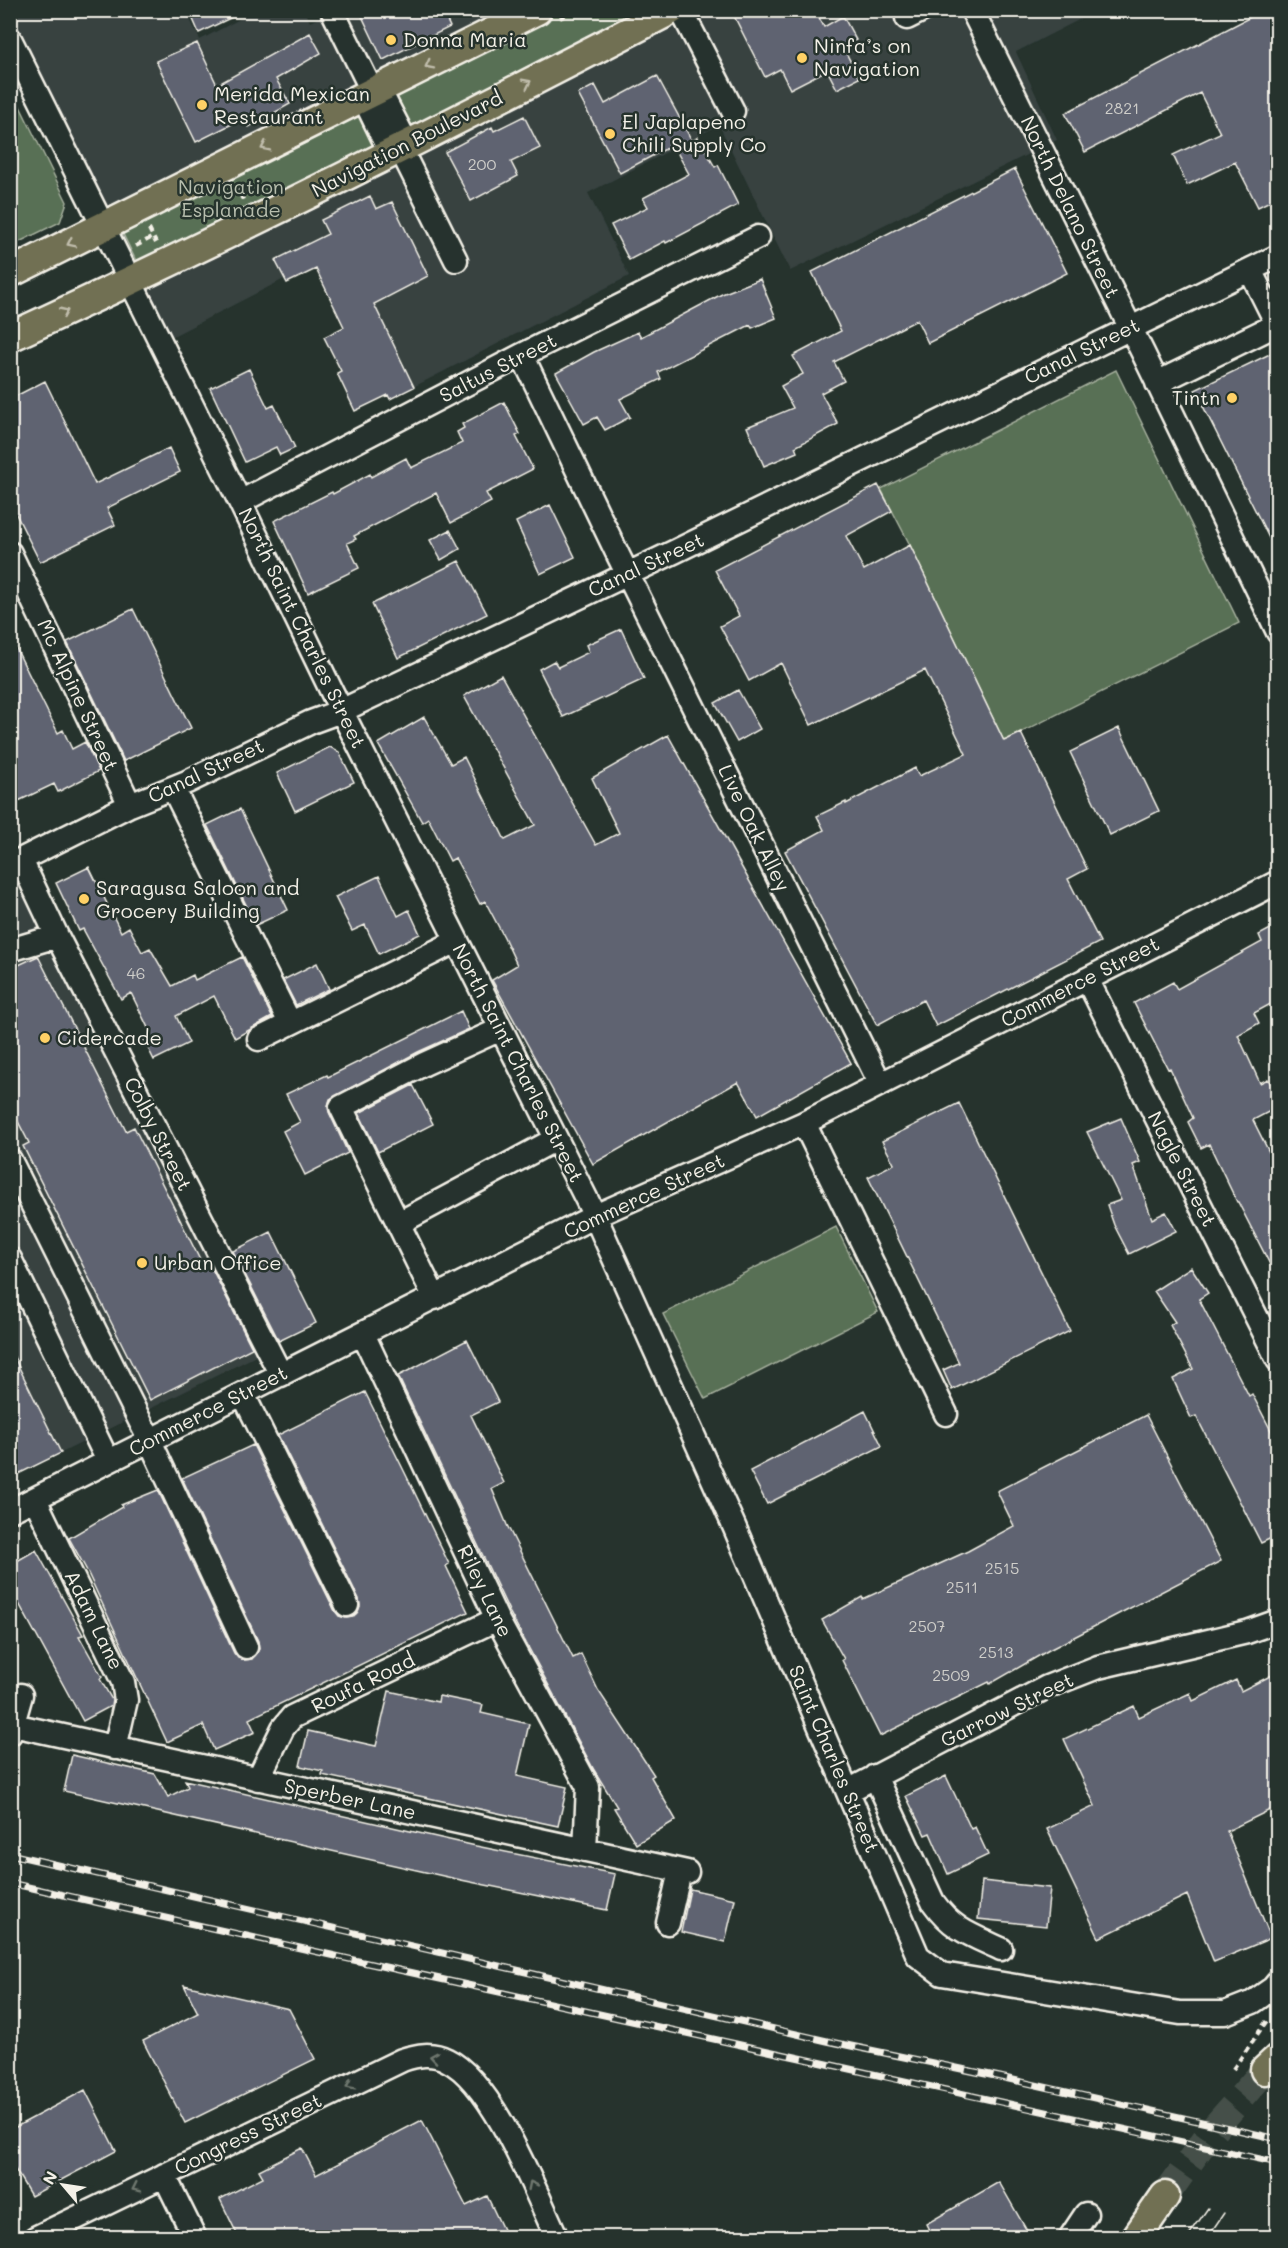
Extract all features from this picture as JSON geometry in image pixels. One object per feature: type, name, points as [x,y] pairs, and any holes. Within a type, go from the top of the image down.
[{"type":"main road","points":[[10,273],[537,10]]},
{"type":"main road","name":"Navigation Boulevard","points":[[10,337],[130,282],[671,10]]},
{"type":"main road","points":[[1136,2238],[1165,2196]]},
{"type":"street","points":[[332,10],[373,93],[368,107],[378,129],[385,142],[400,148],[456,260]]},
{"type":"street","points":[[681,10],[733,111]]},
{"type":"street","name":"North Delano Street","points":[[972,10],[1278,632]]},
{"type":"street","name":"North Saint Charles Street","points":[[10,39],[341,711],[595,1216]]},
{"type":"street","name":"Saltus Street","points":[[240,502],[522,355],[758,237]]},
{"type":"street","name":"Canal Street","points":[[16,862],[130,805],[173,788],[312,722],[341,711],[627,574],[1278,256]]},
{"type":"street","points":[[1157,383],[1277,324],[1250,270]]},
{"type":"street","name":"Live Oak Alley","points":[[522,355],[627,574],[880,1083]]},
{"type":"street","name":"Mc Alpine Street","points":[[10,554],[130,805]]},
{"type":"street","points":[[173,788],[290,1023]]},
{"type":"street","name":"Colby Street","points":[[16,862],[57,936],[281,1375]]},
{"type":"street","name":"Commerce Street","points":[[10,1511],[595,1216],[804,1123],[1278,882]]},
{"type":"street","points":[[10,950],[57,936]]},
{"type":"street","points":[[259,1039],[457,941]]},
{"type":"street","name":"Nagle Street","points":[[1087,979],[1278,1359]]},
{"type":"street","points":[[435,1298],[341,1107],[424,1064],[501,1029]]},
{"type":"street","points":[[804,1123],[946,1414]]},
{"type":"street","points":[[399,1223],[556,1139]]},
{"type":"street","points":[[10,1160],[150,1441],[246,1647]]},
{"type":"street","name":"Saint Charles Street","points":[[595,1216],[692,1429],[918,1956],[942,1974],[1180,2013],[1225,2013],[1253,2002],[1278,1982]]},
{"type":"street","points":[[10,1259],[108,1461]]},
{"type":"street","name":"Riley Lane","points":[[363,1334],[497,1619],[588,1787],[585,1850]]},
{"type":"street","points":[[243,1394],[347,1605]]},
{"type":"street","name":"Adam Lane","points":[[34,1499],[123,1682],[126,1700],[115,1748]]},
{"type":"street","name":"Roufa Road","points":[[258,1779],[283,1728],[292,1717],[497,1619]]},
{"type":"street","name":"Garrow Street","points":[[848,1791],[1047,1686],[1098,1667],[1247,1632],[1278,1620]]},
{"type":"street","points":[[12,1730],[21,1695]]},
{"type":"street","name":"Sperber Lane","points":[[12,1730],[115,1748],[684,1871],[668,1923]]},
{"type":"street","points":[[875,1776],[933,1902],[944,1917],[956,1927],[1001,1949]]},
{"type":"street","name":"Congress Street","points":[[35,2238],[402,2060],[417,2055],[432,2055],[446,2059],[462,2070],[497,2112],[557,2238]]},
{"type":"street","points":[[164,2175],[195,2238]]},
{"type":"street","points":[[1070,2238],[1086,2214]]},
{"type":"path","points":[[234,183],[242,198],[251,194]]},
{"type":"path","points":[[158,222],[148,227],[160,251]]},
{"type":"path","points":[[133,248],[153,237]]},
{"type":"path","points":[[1233,2069],[1268,2019],[1278,2013]]},
{"type":"shaded area","points":[[257,10],[304,11],[310,22],[336,10],[1096,11],[1016,52],[1057,140],[790,271],[719,125],[588,193],[629,276],[390,399],[348,317],[341,320],[315,269],[286,283],[284,279],[171,337],[11,21],[11,14],[17,11],[186,11],[200,40]]},
{"type":"shaded area","points":[[23,892],[260,1354],[11,1478],[10,898]]},
{"type":"green space","name":"Navigation Esplanade","points":[[557,11],[650,11],[140,269],[121,230]]},
{"type":"green space","points":[[10,86],[67,202],[60,222],[11,246]]},
{"type":"green space","points":[[1116,370],[1239,623],[1004,741],[881,489]]},
{"type":"green space","points":[[836,1227],[878,1312],[705,1399],[663,1314]]},
{"type":"building","points":[[189,10],[247,10],[199,33]]},
{"type":"building","points":[[359,10],[442,10],[450,27],[383,60]]},
{"type":"building","name":"Ninfa’s on Navigation","points":[[731,10],[815,10],[824,27],[843,16],[856,40],[843,47],[859,78],[837,89],[827,70],[790,89],[780,69],[765,77]]},
{"type":"building","points":[[1264,10],[1278,10],[1278,197],[1258,207],[1235,162],[1187,185],[1173,155],[1220,133],[1200,93],[1085,152],[1065,113]]},
{"type":"building","points":[[310,33],[321,53],[276,79],[290,104],[249,127],[244,118],[196,142],[156,61],[197,43],[217,85]]},
{"type":"building","points":[[657,76],[692,141],[698,137],[715,167],[718,165],[738,205],[629,260],[611,225],[648,207],[643,198],[689,174],[673,145],[620,173],[578,94],[595,85],[605,104]]},
{"type":"building","points":[[524,116],[540,148],[511,162],[518,176],[471,201],[445,152],[492,127],[494,131]]},
{"type":"building","points":[[1015,169],[1067,273],[928,343],[917,320],[834,362],[844,381],[821,393],[838,424],[795,447],[797,452],[764,466],[747,427],[793,408],[781,386],[803,374],[793,356],[841,331],[812,272]]},
{"type":"building","points":[[370,196],[376,209],[392,202],[428,276],[374,304],[414,387],[390,399],[388,395],[355,411],[337,373],[341,371],[324,337],[344,327],[316,269],[287,283],[275,260],[328,234],[321,220]]},
{"type":"building","points":[[760,279],[776,318],[752,328],[750,325],[658,372],[661,379],[620,399],[630,417],[605,430],[597,417],[584,424],[556,373],[594,352],[638,332],[641,337],[722,294]]},
{"type":"building","points":[[1278,350],[1278,556],[1195,390]]},
{"type":"building","points":[[249,369],[268,408],[274,405],[295,448],[280,455],[276,447],[245,462],[210,388]]},
{"type":"building","points":[[45,381],[95,484],[169,448],[180,472],[107,508],[115,525],[40,562],[10,502],[10,399]]},
{"type":"building","points":[[504,402],[520,434],[516,436],[533,469],[486,493],[491,502],[451,523],[436,493],[354,536],[356,539],[347,543],[359,568],[308,593],[274,521],[370,474],[371,477],[406,458],[411,468],[462,443],[457,432],[464,428],[462,424]]},
{"type":"building","points":[[878,485],[892,511],[846,536],[864,570],[910,545],[1004,741],[1021,733],[1087,869],[1068,879],[1100,942],[936,1026],[923,1000],[877,1025],[785,851],[824,830],[817,816],[846,802],[846,804],[915,768],[919,776],[966,754],[925,670],[811,725],[781,663],[749,681],[720,626],[739,616],[715,570]]},
{"type":"building","points":[[550,505],[575,557],[540,574],[516,522]]},
{"type":"building","points":[[450,530],[460,549],[441,560],[430,540]]},
{"type":"building","points":[[459,561],[487,614],[398,658],[372,604]]},
{"type":"building","points":[[133,609],[191,728],[124,761],[67,642]]},
{"type":"building","points":[[621,629],[644,679],[563,717],[539,669],[554,661],[558,667],[589,652],[586,645]]},
{"type":"building","points":[[10,636],[58,733],[63,730],[72,749],[85,742],[99,771],[58,792],[54,784],[10,805]]},
{"type":"building","points":[[501,675],[596,845],[619,833],[592,778],[668,735],[851,1063],[757,1116],[738,1082],[593,1164],[492,980],[517,965],[504,937],[485,901],[480,904],[455,858],[450,861],[428,818],[422,822],[378,744],[424,717],[451,764],[464,757],[505,840],[535,825],[464,696]]},
{"type":"building","points":[[738,690],[760,729],[737,742],[715,703]]},
{"type":"building","points":[[1119,728],[1159,811],[1110,835],[1070,752]]},
{"type":"building","points":[[330,747],[339,752],[354,782],[295,811],[277,773]]},
{"type":"building","points":[[240,809],[288,910],[256,925],[207,825]]},
{"type":"building","points":[[89,867],[121,932],[129,927],[142,952],[150,948],[172,986],[193,975],[195,980],[242,957],[272,1017],[235,1038],[214,996],[176,1016],[189,1043],[154,1060],[143,1038],[151,1034],[131,993],[121,999],[83,929],[79,931],[56,883]]},
{"type":"building","points":[[379,876],[398,916],[409,910],[420,934],[379,954],[365,925],[352,931],[335,897]]},
{"type":"building","points":[[1278,925],[1278,1000],[1254,1013],[1259,1023],[1238,1035],[1260,1083],[1268,1079],[1278,1097],[1278,1107],[1253,1120],[1278,1170],[1278,1280],[1209,1144],[1201,1148],[1188,1122],[1193,1118],[1170,1068],[1168,1069],[1134,1003],[1173,982],[1177,989],[1262,942],[1259,935]]},
{"type":"building","name":"Urban Office","points":[[38,956],[126,1131],[134,1127],[203,1266],[209,1263],[252,1348],[150,1400],[23,1146],[29,1143],[10,1106],[10,969]]},
{"type":"building","points":[[317,963],[329,989],[296,1005],[283,980]]},
{"type":"building","points":[[461,1011],[469,1029],[418,1052],[330,1099],[329,1112],[348,1153],[305,1175],[283,1131],[300,1122],[286,1094],[327,1075],[328,1077]]},
{"type":"building","points":[[413,1085],[433,1124],[378,1152],[359,1113]]},
{"type":"building","points":[[959,1103],[1070,1331],[952,1390],[943,1370],[959,1363],[868,1177],[894,1164],[882,1141]]},
{"type":"building","points":[[1121,1118],[1140,1162],[1133,1165],[1152,1219],[1166,1212],[1176,1231],[1129,1254],[1114,1225],[1107,1205],[1121,1200],[1087,1132]]},
{"type":"building","points":[[271,1232],[316,1323],[279,1341],[233,1251]]},
{"type":"building","points":[[1191,1267],[1208,1293],[1199,1299],[1249,1396],[1252,1394],[1278,1444],[1278,1535],[1261,1543],[1196,1416],[1191,1418],[1173,1379],[1193,1369],[1170,1325],[1175,1322],[1154,1291]]},
{"type":"building","points":[[467,1340],[498,1402],[471,1415],[504,1483],[492,1489],[507,1525],[573,1658],[581,1654],[598,1690],[654,1775],[651,1777],[676,1820],[636,1844],[614,1808],[617,1807],[594,1770],[510,1613],[398,1376]]},
{"type":"building","points":[[10,1349],[61,1453],[10,1478]]},
{"type":"building","points":[[365,1392],[449,1564],[446,1566],[468,1612],[249,1719],[255,1732],[214,1750],[203,1725],[167,1742],[86,1569],[69,1538],[122,1507],[121,1505],[158,1490],[234,1653],[238,1658],[244,1660],[252,1659],[259,1649],[258,1641],[182,1478],[253,1445],[335,1611],[339,1616],[353,1617],[360,1606],[359,1599],[278,1435]]},
{"type":"building","points":[[865,1411],[882,1446],[767,1504],[750,1471]]},
{"type":"building","points":[[1146,1415],[1221,1561],[1049,1650],[990,1684],[989,1682],[880,1736],[842,1660],[844,1659],[822,1620],[862,1597],[863,1599],[968,1551],[1014,1526],[997,1491]]},
{"type":"building","points":[[36,1550],[83,1635],[79,1636],[112,1700],[111,1706],[83,1721],[10,1587],[10,1565]]},
{"type":"building","points":[[1278,1672],[1278,1806],[1227,1831],[1271,1938],[1214,1962],[1187,1895],[1099,1938],[1047,1829],[1095,1806],[1064,1739],[1134,1706],[1139,1717],[1190,1693],[1193,1701],[1236,1680],[1241,1691]]},
{"type":"building","points":[[389,1691],[438,1702],[439,1696],[483,1705],[481,1713],[529,1724],[517,1776],[567,1787],[558,1826],[322,1775],[323,1771],[300,1766],[308,1731],[376,1746]]},
{"type":"building","points":[[72,1755],[155,1774],[168,1797],[188,1787],[185,1780],[476,1846],[615,1874],[607,1910],[461,1880],[64,1791]]},
{"type":"building","points":[[946,1776],[971,1829],[975,1827],[988,1855],[948,1874],[930,1833],[925,1835],[906,1796]]},
{"type":"building","points":[[982,1881],[1050,1888],[1046,1926],[978,1919]]},
{"type":"building","points":[[690,1889],[735,1899],[725,1942],[681,1932]]},
{"type":"building","points":[[184,1985],[289,2009],[315,2059],[185,2123],[143,2041],[198,2013]]},
{"type":"building","points":[[85,2090],[116,2151],[31,2196],[10,2161],[10,2130]]},
{"type":"building","points":[[422,2120],[466,2206],[487,2196],[507,2238],[239,2238],[220,2199],[263,2177],[259,2170],[302,2148],[316,2175]]},
{"type":"building","points":[[999,2182],[1031,2238],[933,2238],[926,2224]]},
{"type":"tunnel","points":[[1165,2196],[1210,2133],[1265,2070]]},
{"type":"tram line","points":[[1187,2238],[1208,2208]]},
{"type":"tram line","points":[[1207,2238],[1224,2213]]},
{"type":"railway","points":[[10,1854],[827,2041],[1278,2139]]},
{"type":"railway","points":[[10,1883],[1278,2163]]},
{"type":"place","name":"Donna Maria","points":[[391,40]]},
{"type":"place","name":"Ninfa’s on Navigation","points":[[802,58]]},
{"type":"place","name":"Merida Mexican Restaurant","points":[[202,105]]},
{"type":"place","name":"El Japlapeno Chili Supply Co","points":[[610,134]]},
{"type":"place","name":"Tintn","points":[[1232,398]]},
{"type":"place","name":"Saragusa Saloon and Grocery Building","points":[[84,899]]},
{"type":"place","name":"Cidercade","points":[[45,1038]]},
{"type":"place","name":"Urban Office","points":[[142,1263]]}]
